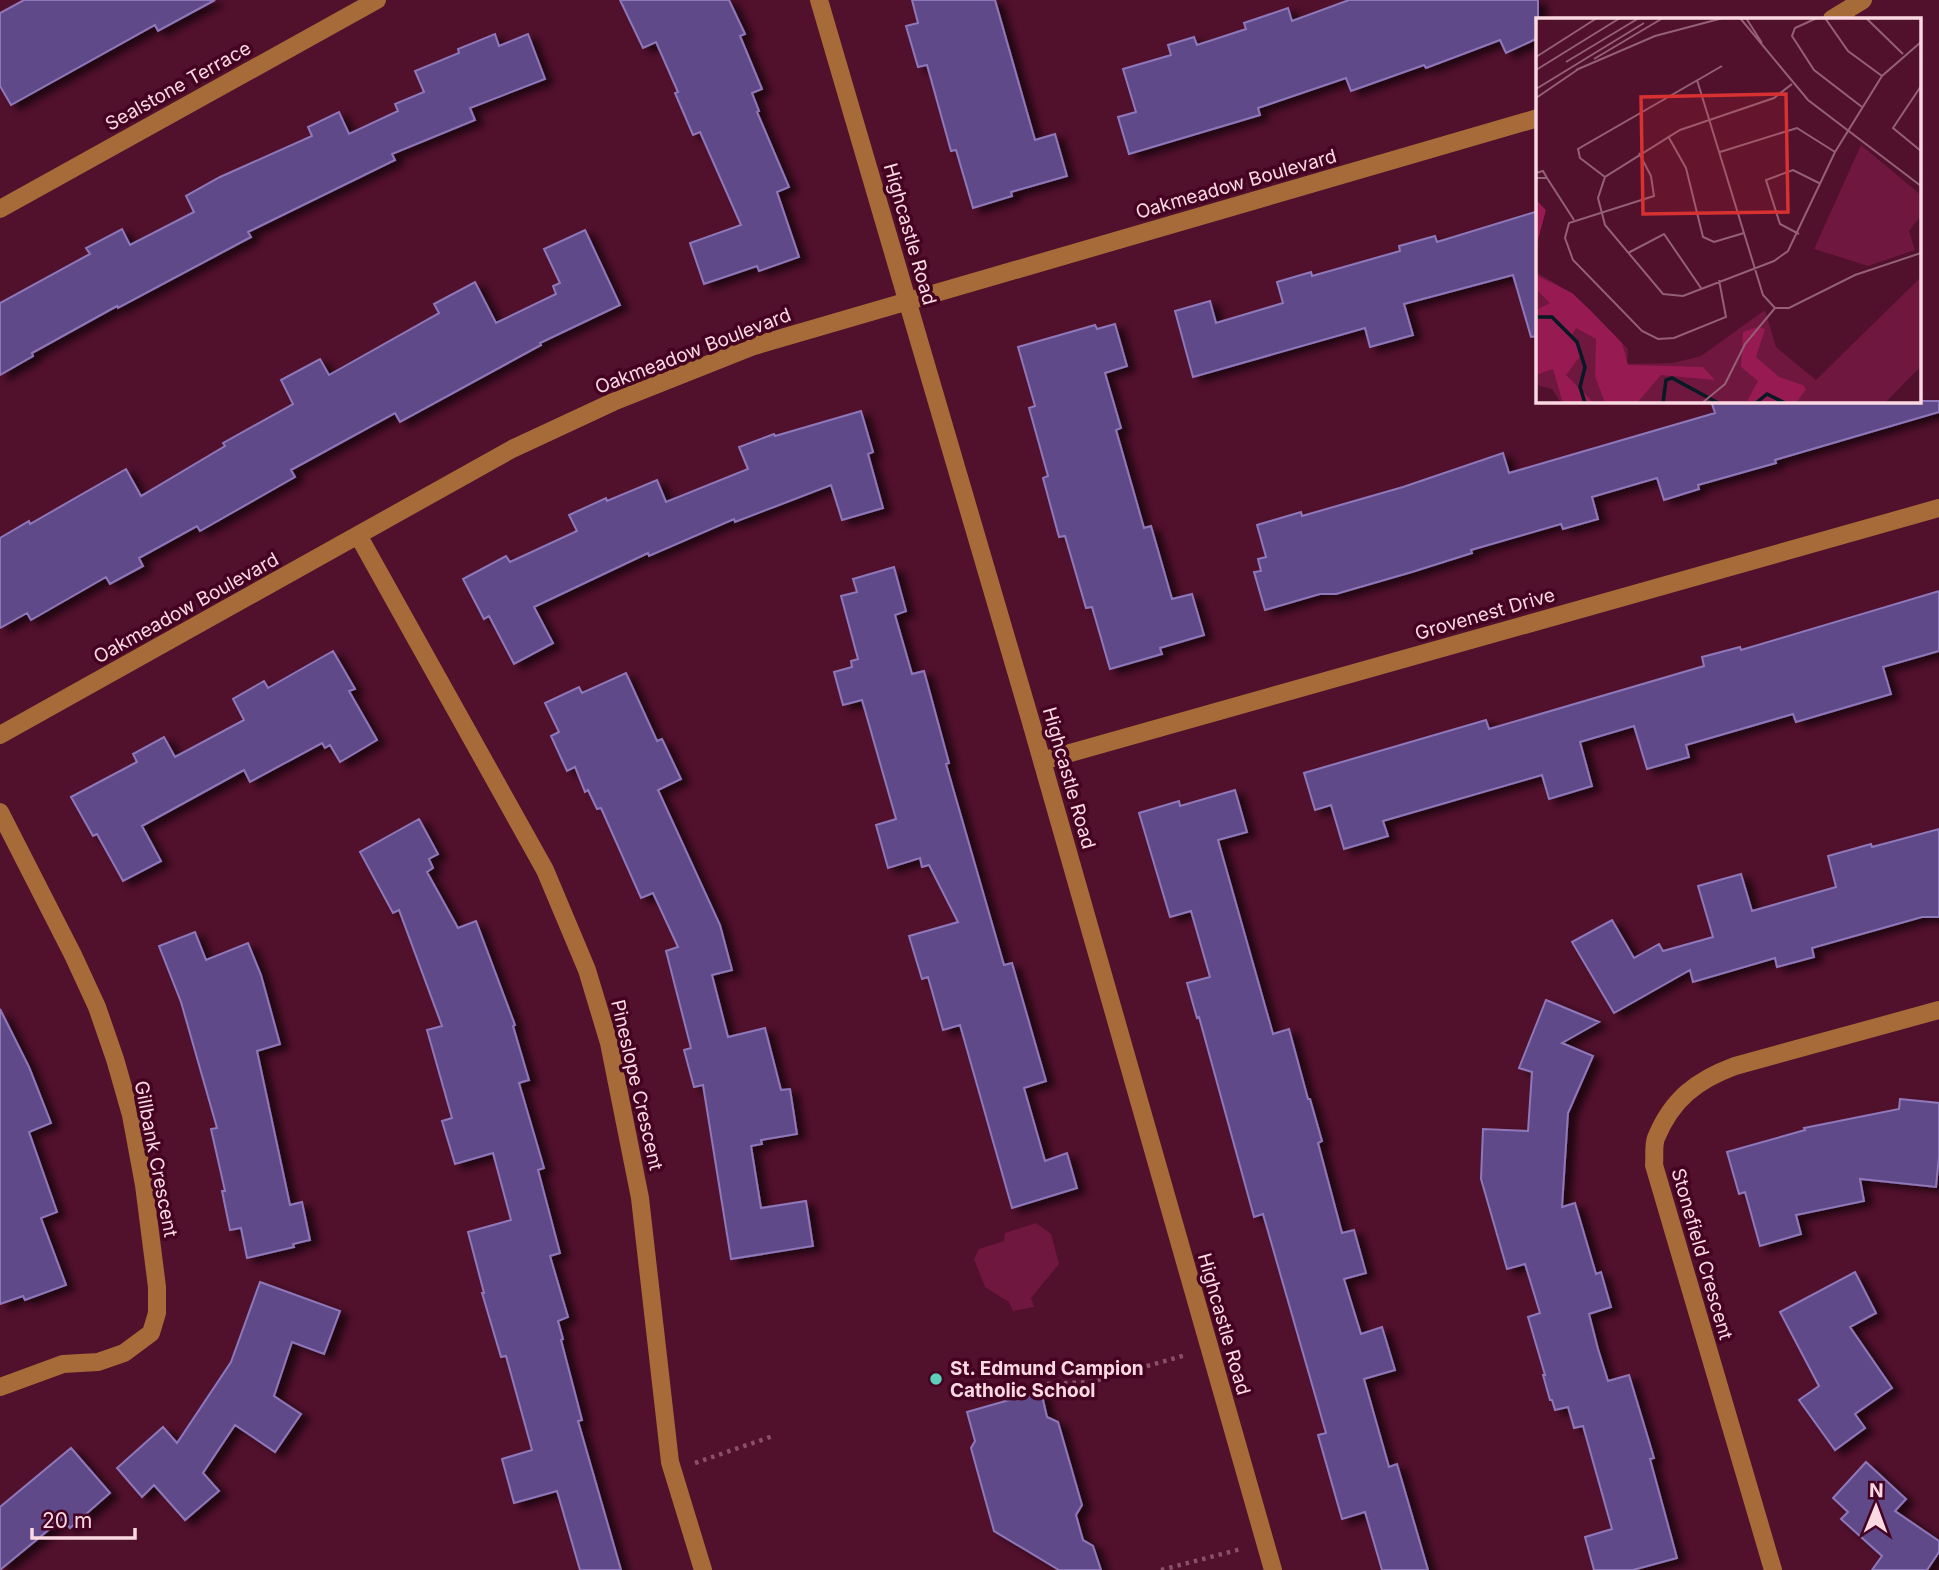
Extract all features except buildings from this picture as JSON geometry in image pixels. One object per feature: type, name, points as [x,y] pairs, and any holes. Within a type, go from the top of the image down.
[{"type":"street","name":"Sealstone Terrace","points":[[0,209],[377,0]]},
{"type":"street","name":"Highcastle Road","points":[[819,0],[909,301],[1273,1570]]},
{"type":"street","points":[[1834,18],[1863,0]]},
{"type":"street","name":"Oakmeadow Boulevard","points":[[0,735],[512,449],[613,402],[754,346],[1536,119]]},
{"type":"street","name":"Grovenest Drive","points":[[1042,761],[1939,508]]},
{"type":"street","name":"Pineslope Crescent","points":[[358,535],[545,870],[587,970],[610,1043],[640,1198],[659,1353],[662,1405],[673,1471],[703,1570]]},
{"type":"street","name":"Gillbank Crescent","points":[[0,812],[73,954],[97,1007],[115,1059],[131,1115],[144,1185],[157,1287],[157,1313],[151,1333],[124,1353],[98,1362],[63,1364],[0,1387]]},
{"type":"street","name":"Stonefield Crescent","points":[[1773,1570],[1654,1166],[1656,1140],[1678,1100],[1710,1075],[1939,1010]]},
{"type":"path","points":[[1048,1384],[1091,1382],[1209,1349]]},
{"type":"path","points":[[673,1471],[774,1436]]},
{"type":"path","points":[[1161,1570],[1265,1542]]},
{"type":"shaded area","points":[[1036,1223],[1051,1234],[1059,1264],[1031,1298],[1034,1307],[1013,1311],[1009,1302],[985,1287],[974,1259],[979,1249],[1004,1241],[1005,1233]]},
{"type":"place","name":"St. Edmund Campion Catholic School","points":[[936,1379]]}]
